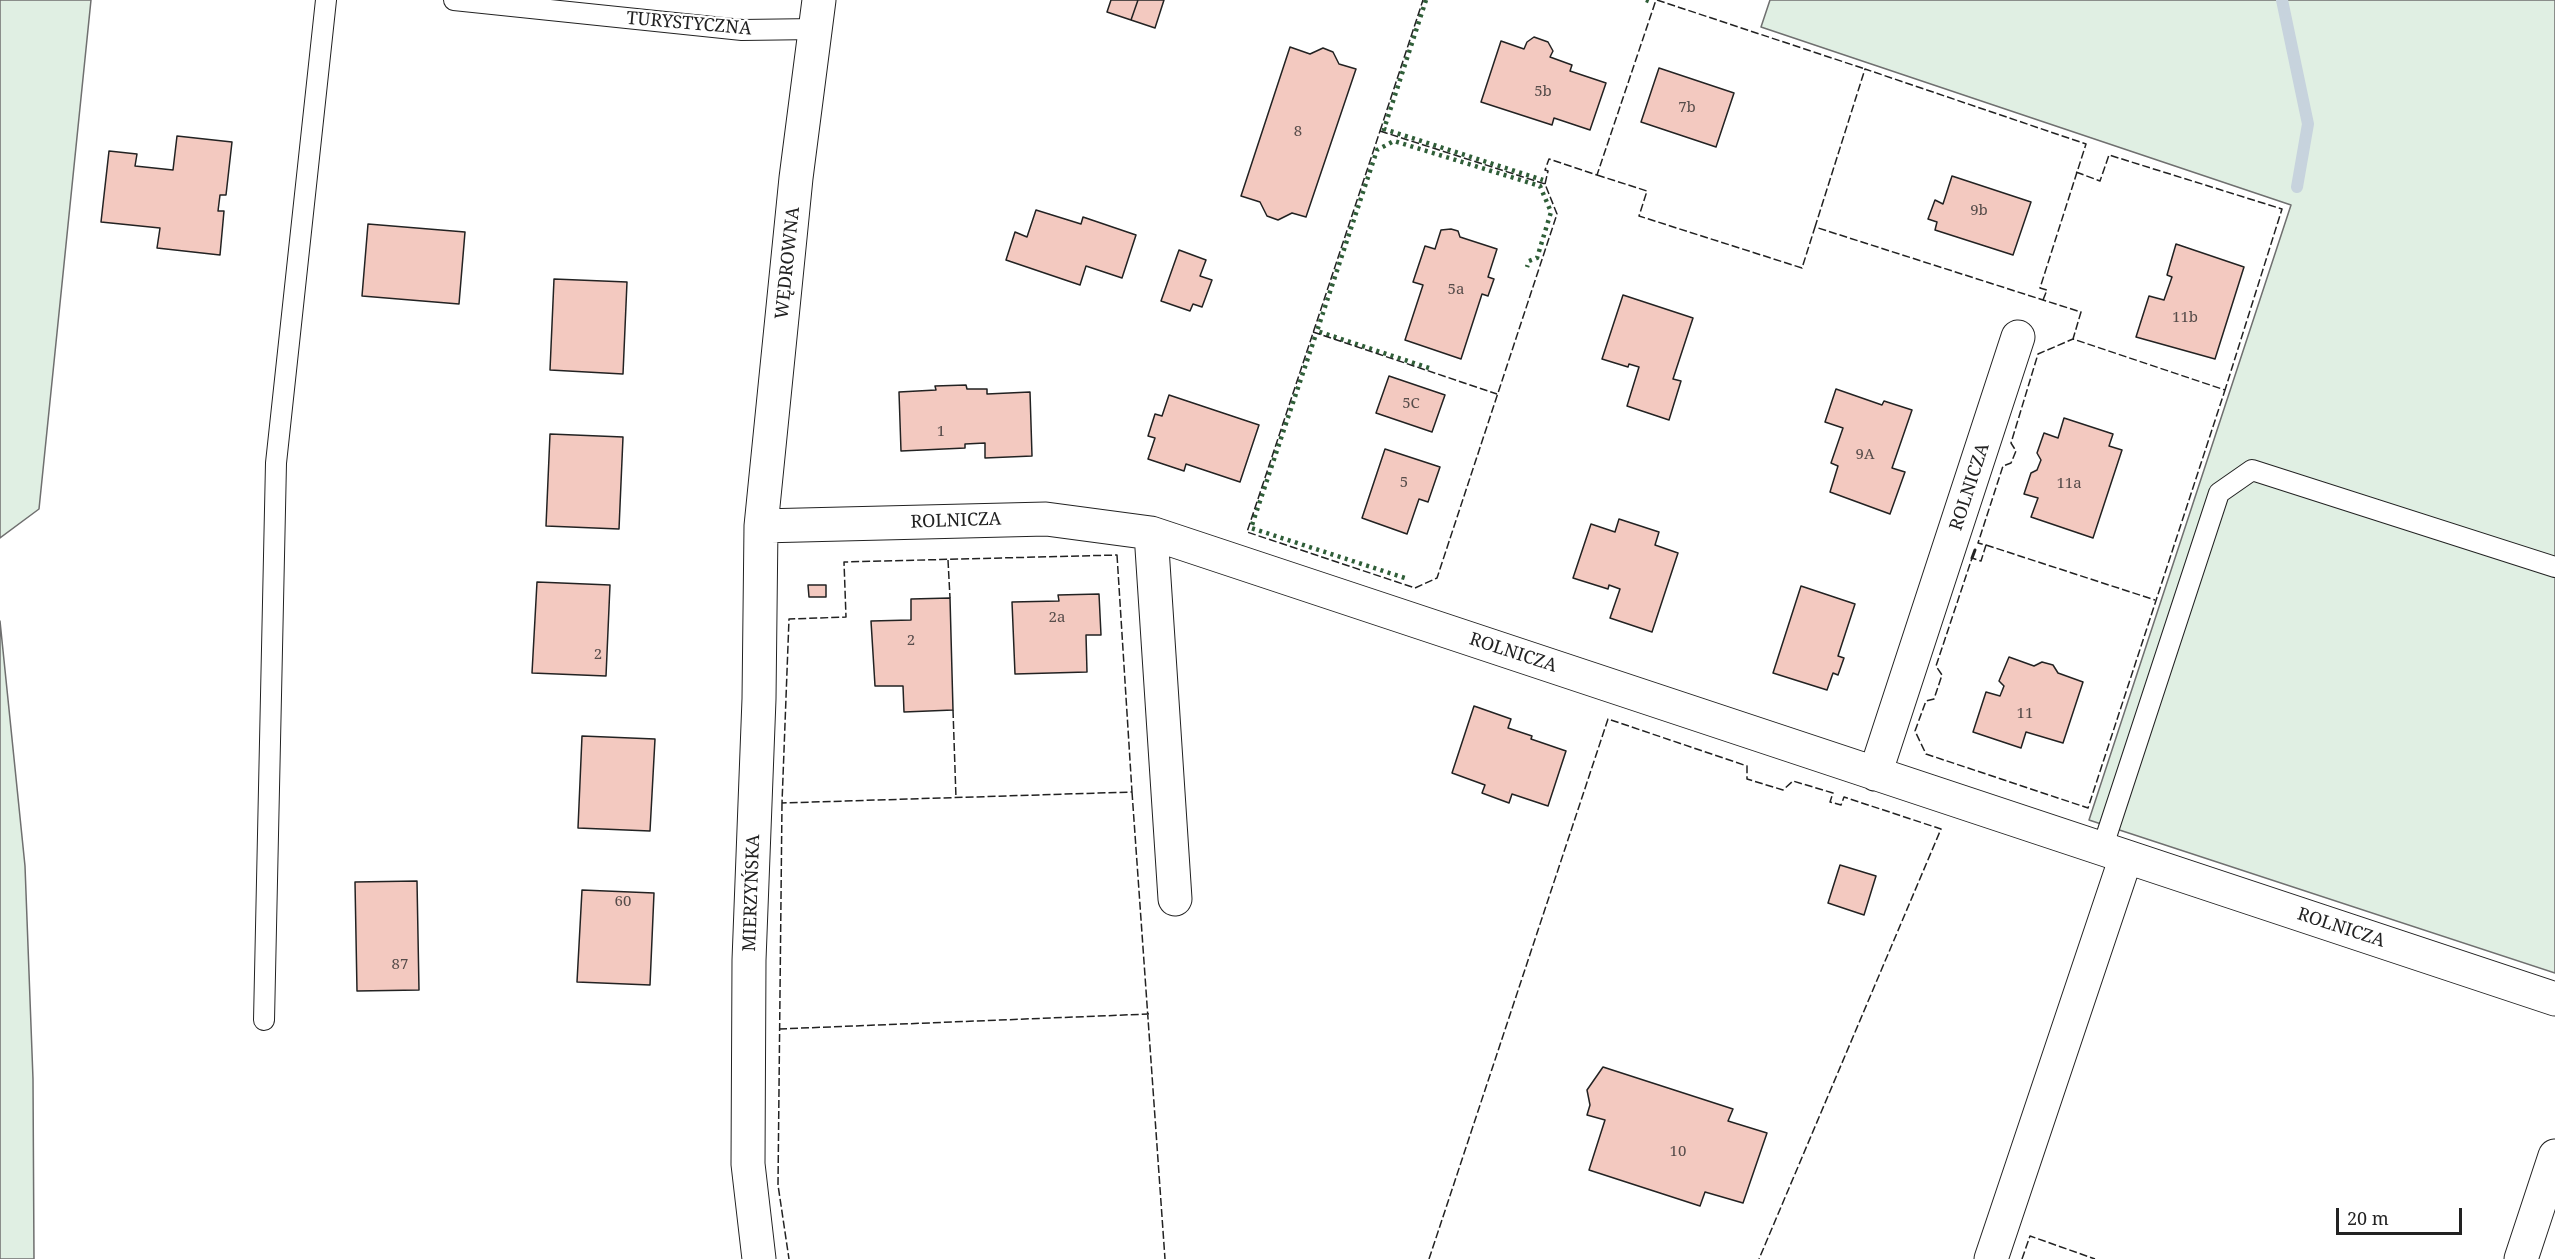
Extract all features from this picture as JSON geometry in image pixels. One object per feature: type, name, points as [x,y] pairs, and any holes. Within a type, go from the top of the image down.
[{"type":"street","name":"WĘDROWNA","points":[[760,526],[796,178],[818,14]]},
{"type":"street","name":"ROLNICZA","points":[[1875,774],[2018,337]]},
{"type":"street","name":"ROLNICZA","points":[[760,526],[1046,519],[1151,533],[2555,999]]},
{"type":"street","name":"MIERZYŃSKA","points":[[759,1259],[748,1153],[749,960],[759,699],[760,526]]},
{"type":"street","points":[[1151,533],[1175,899]]},
{"type":"street","points":[[1991,1259],[2114,853]]},
{"type":"street","points":[[2521,1259],[2555,1155]]},
{"type":"lane","points":[[264,1020],[276,463],[326,0]]},
{"type":"lane","name":"TURYSTYCZNA","points":[[454,0],[742,30],[818,14]]},
{"type":"lane","points":[[2114,853],[2218,493],[2252,470],[2555,567]]},
{"type":"green space","points":[[0,0],[91,0],[39,509],[0,538]]},
{"type":"green space","points":[[1770,0],[2555,0],[2555,973],[2089,820],[2291,205],[1761,27]]},
{"type":"green space","points":[[0,621],[25,866],[33,1079],[34,1259],[0,1259]]},
{"type":"building","points":[[1111,0],[1138,0],[1131,20],[1107,12]]},
{"type":"building","points":[[1138,0],[1164,0],[1155,28],[1131,20]]},
{"type":"building","points":[[1534,37],[1548,42],[1553,51],[1550,57],[1572,65],[1570,71],[1606,83],[1590,130],[1554,118],[1552,125],[1481,102],[1501,41],[1524,49],[1527,42]]},
{"type":"building","points":[[1290,47],[1310,54],[1323,48],[1333,52],[1339,64],[1356,69],[1306,217],[1292,213],[1278,220],[1267,216],[1260,202],[1241,196]]},
{"type":"building","points":[[1659,68],[1734,93],[1716,147],[1641,122]]},
{"type":"building","points":[[177,136],[232,142],[226,195],[220,195],[218,211],[224,211],[220,255],[157,248],[160,228],[101,222],[109,151],[137,154],[135,166],[173,170]]},
{"type":"building","points":[[1952,176],[2031,202],[2013,255],[1935,230],[1937,222],[1928,219],[1935,200],[1943,204]]},
{"type":"building","points":[[1036,210],[1081,224],[1083,217],[1136,235],[1122,278],[1086,266],[1080,285],[1006,260],[1015,232],[1027,237]]},
{"type":"building","points":[[368,224],[465,232],[459,304],[362,296]]},
{"type":"building","points":[[1441,230],[1458,231],[1460,237],[1497,249],[1488,277],[1494,279],[1488,296],[1482,294],[1461,359],[1405,340],[1423,285],[1413,282],[1425,246],[1435,249]]},
{"type":"building","points":[[2176,244],[2244,267],[2215,359],[2136,337],[2149,296],[2164,300],[2172,277],[2167,275]]},
{"type":"building","points":[[1179,250],[1206,260],[1200,276],[1212,280],[1202,307],[1193,304],[1190,311],[1161,301]]},
{"type":"building","points":[[554,279],[627,282],[623,374],[550,370]]},
{"type":"building","points":[[1623,295],[1693,318],[1673,379],[1681,381],[1669,420],[1627,406],[1639,367],[1629,364],[1628,367],[1602,359]]},
{"type":"building","points":[[1389,376],[1445,395],[1432,432],[1376,413]]},
{"type":"building","points":[[966,385],[967,389],[987,389],[987,394],[1030,392],[1032,456],[985,458],[985,443],[965,444],[965,448],[901,451],[899,392],[936,390],[935,386]]},
{"type":"building","points":[[1836,389],[1882,405],[1884,401],[1912,410],[1892,468],[1905,472],[1890,514],[1830,492],[1838,466],[1831,463],[1843,428],[1825,422]]},
{"type":"building","points":[[1169,395],[1259,425],[1240,482],[1186,464],[1184,471],[1148,459],[1155,438],[1148,436],[1155,414],[1162,416]]},
{"type":"building","points":[[2064,418],[2113,434],[2109,446],[2122,450],[2093,538],[2031,517],[2038,498],[2024,494],[2031,473],[2037,470],[2041,460],[2037,453],[2044,433],[2058,438]]},
{"type":"building","points":[[550,434],[623,437],[619,529],[546,526]]},
{"type":"building","points":[[1385,449],[1440,467],[1428,502],[1419,499],[1407,534],[1362,518]]},
{"type":"building","points":[[1619,519],[1659,532],[1655,545],[1678,553],[1652,632],[1610,618],[1620,589],[1609,585],[1608,589],[1573,578],[1591,524],[1615,532]]},
{"type":"building","points":[[537,582],[610,585],[606,676],[532,673]]},
{"type":"building","points":[[808,585],[826,585],[826,597],[809,597]]},
{"type":"building","points":[[1801,586],[1855,604],[1838,656],[1844,658],[1838,675],[1833,673],[1827,690],[1773,673]]},
{"type":"building","points":[[1099,594],[1101,635],[1086,635],[1087,672],[1015,674],[1012,602],[1059,601],[1058,595]]},
{"type":"building","points":[[950,598],[953,710],[904,712],[903,686],[875,686],[871,621],[911,620],[911,599]]},
{"type":"building","points":[[2009,657],[2034,666],[2042,662],[2053,665],[2058,673],[2083,682],[2063,743],[2026,732],[2021,748],[1973,732],[1986,692],[2000,696],[2004,686],[1999,681]]},
{"type":"building","points":[[1474,706],[1511,719],[1508,728],[1566,751],[1548,806],[1512,794],[1509,803],[1482,793],[1485,785],[1452,773]]},
{"type":"building","points":[[582,736],[655,739],[650,831],[578,828]]},
{"type":"building","points":[[1840,865],[1876,876],[1864,915],[1828,903]]},
{"type":"building","points":[[417,881],[419,990],[357,991],[355,882]]},
{"type":"building","points":[[582,890],[654,893],[650,985],[577,982]]},
{"type":"building","points":[[1603,1067],[1733,1109],[1728,1121],[1767,1133],[1743,1203],[1705,1192],[1700,1206],[1589,1170],[1605,1120],[1587,1115],[1590,1105],[1587,1090]]},
{"type":"waterway","points":[[2282,0],[2308,124],[2297,187]]},
{"type":"hedge","points":[[1426,0],[1384,129],[1543,180]]},
{"type":"hedge","points":[[1646,0],[1651,2]]},
{"type":"hedge","points":[[1429,368],[1317,331],[1377,150],[1394,141],[1540,186],[1551,212],[1537,258],[1529,261],[1527,267]]},
{"type":"hedge","points":[[1315,337],[1251,528],[1408,579]]},
{"type":"fence","points":[[1380,131],[1423,0]]},
{"type":"fence","points":[[1545,184],[1548,171],[1545,170],[1549,159],[1597,175],[1656,0]]},
{"type":"fence","points":[[1657,0],[1865,69]]},
{"type":"fence","points":[[2043,300],[2047,290],[2040,288],[2086,144],[1865,69],[1815,227],[2043,300],[2081,312],[2073,339],[2225,390],[2088,808],[1926,754],[1915,731],[1926,701],[1934,699],[1942,675],[1936,666],[1972,558],[1981,561],[1986,545],[1978,543],[2003,466],[2011,463],[2016,451],[2011,443],[2038,354],[2073,339]]},
{"type":"fence","points":[[1380,131],[1545,184],[1557,214],[1437,578],[1415,588],[1247,532],[1380,131]]},
{"type":"fence","points":[[2076,172],[2100,181],[2109,155],[2282,209],[2225,390]]},
{"type":"fence","points":[[1597,175],[1647,191],[1639,216],[1802,268],[1815,227]]},
{"type":"fence","points":[[1313,332],[1497,394]]},
{"type":"fence","points":[[1986,545],[2155,600]]},
{"type":"fence","points":[[1117,555],[1132,792],[782,803],[789,619],[846,617],[844,562],[1117,555]]},
{"type":"fence","points":[[948,560],[950,598]]},
{"type":"fence","points":[[953,710],[956,798]]},
{"type":"fence","points":[[1429,1259],[1608,719],[1747,766],[1747,779],[1783,790],[1793,781],[1833,793],[1830,802],[1841,805],[1844,797],[1941,829],[1759,1259]]},
{"type":"fence","points":[[1132,792],[1165,1259]]},
{"type":"fence","points":[[782,803],[778,1185],[789,1259]]},
{"type":"fence","points":[[779,1029],[1149,1014]]},
{"type":"fence","points":[[2022,1259],[2030,1236],[2095,1259]]},
{"type":"wall","points":[[1972,558],[1975,550]]}]
